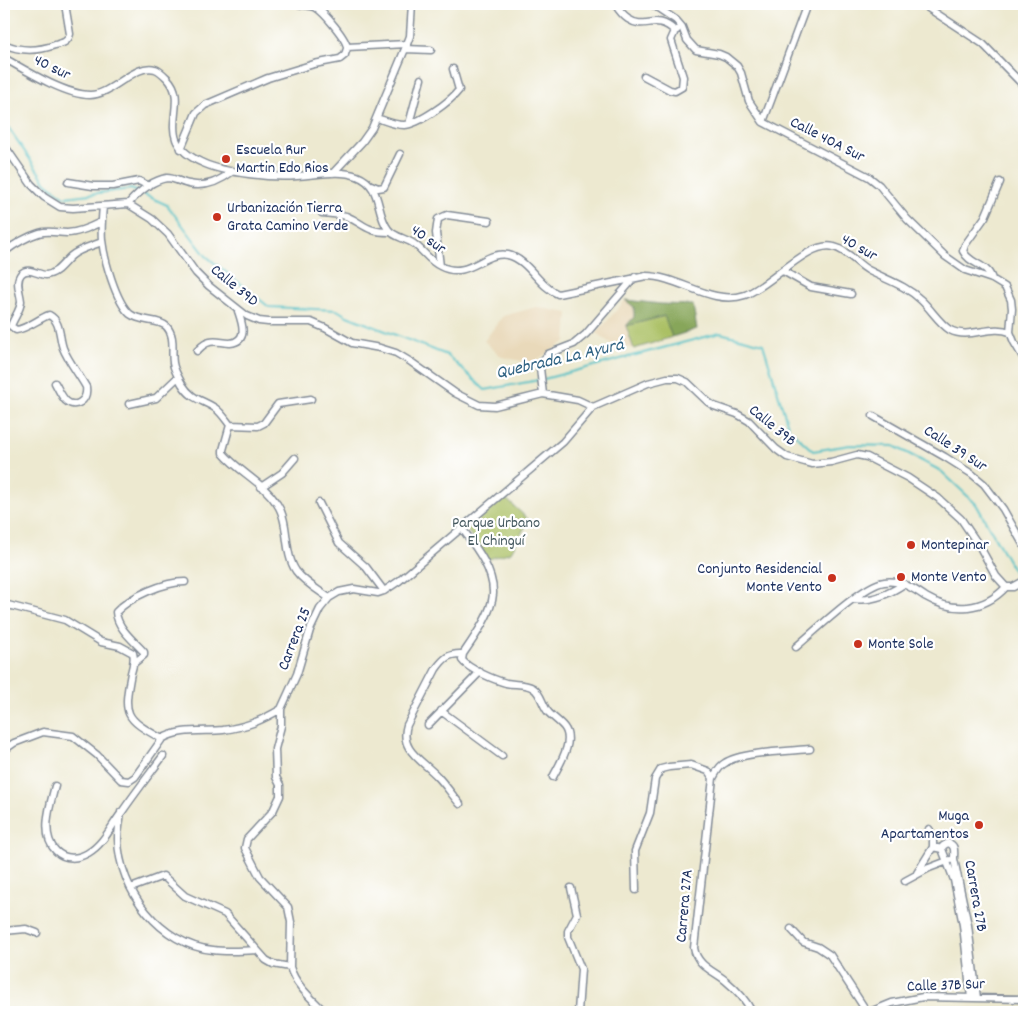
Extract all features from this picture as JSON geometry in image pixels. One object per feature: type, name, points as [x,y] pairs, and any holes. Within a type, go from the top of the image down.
[{"type":"street","points":[[4,44],[26,50],[40,50],[66,42],[70,34],[65,4]]},
{"type":"street","points":[[299,4],[313,6],[318,9],[343,38],[347,48],[345,56],[340,59],[314,64],[268,78],[205,105],[196,114],[181,149],[202,163],[216,168],[294,176],[333,173],[355,175],[378,188],[384,187],[400,154]]},
{"type":"street","points":[[333,173],[362,142],[377,118],[410,36],[412,4]]},
{"type":"street","points":[[615,4],[629,20],[637,23],[662,22],[668,24],[675,31]]},
{"type":"street","points":[[644,76],[670,90],[675,91],[682,87],[683,77],[671,40],[675,31],[682,27],[676,20],[652,4]]},
{"type":"street","points":[[763,122],[807,4]]},
{"type":"street","points":[[922,4],[983,44],[1024,86]]},
{"type":"street","name":"Calle 40A Sur","points":[[682,27],[687,40],[696,50],[719,54],[737,66],[749,101],[763,122],[869,177],[879,185],[907,219],[945,256],[966,270],[992,278],[1005,287],[1011,300],[1010,332]]},
{"type":"street","points":[[347,48],[406,46],[431,50]]},
{"type":"street","name":"40 sur","points":[[4,58],[65,90],[91,95],[103,92],[147,68],[156,69],[171,82],[175,89],[174,133],[181,149]]},
{"type":"street","points":[[377,118],[396,124],[408,124],[423,118],[457,93],[459,87],[453,69]]},
{"type":"street","points":[[408,124],[420,79]]},
{"type":"street","points":[[4,145],[31,184],[44,197],[60,207],[128,204],[134,196],[165,178],[173,178],[203,186],[217,182],[233,171]]},
{"type":"street","points":[[68,182],[93,186],[113,186],[139,181],[147,187]]},
{"type":"street","points":[[992,278],[988,270],[966,257],[963,251],[965,244],[985,217],[1000,182]]},
{"type":"street","name":"40 sur","points":[[370,185],[376,194],[385,225],[390,232],[414,244],[440,266],[454,270],[464,270],[500,254],[509,255],[525,266],[551,291],[558,294],[635,277],[658,276],[704,293],[735,297],[746,295],[757,289],[814,250],[833,246],[870,271],[911,291],[949,329],[959,333],[1004,329],[1010,332]]},
{"type":"street","name":"Calle 39D","points":[[128,204],[152,219],[168,234],[202,279],[238,311],[258,321],[311,322],[352,343],[396,353],[455,392],[479,405],[495,406],[543,394]]},
{"type":"street","points":[[103,206],[101,222],[102,242],[114,286],[123,306],[136,318],[162,323],[168,328],[173,343],[173,362],[178,377],[190,395],[216,409],[230,425],[258,426],[264,424],[278,404],[311,399]]},
{"type":"street","points":[[322,213],[346,217],[377,232],[390,232]]},
{"type":"street","points":[[440,266],[436,234],[438,219],[446,216],[489,221]]},
{"type":"street","points":[[4,252],[20,241],[40,232],[68,233],[86,229],[101,222]]},
{"type":"street","points":[[55,383],[66,401],[72,404],[79,403],[85,399],[87,394],[86,387],[63,349],[54,318],[49,315],[38,319],[20,330],[16,330],[11,326],[20,308],[19,275],[24,271],[46,275],[53,273],[80,250],[102,242]]},
{"type":"street","points":[[783,272],[811,287],[851,294]]},
{"type":"street","points":[[319,503],[339,543],[366,567],[384,591],[408,574],[563,442],[593,407],[578,400],[543,394],[540,368],[548,354],[574,344],[586,334],[635,277]]},
{"type":"street","points":[[197,351],[204,344],[211,341],[229,343],[237,341],[242,336],[244,329],[238,311]]},
{"type":"street","points":[[1010,332],[1024,359]]},
{"type":"street","points":[[129,404],[156,398],[178,377]]},
{"type":"street","name":"Calle 39B","points":[[593,407],[648,383],[667,378],[678,378],[687,382],[714,406],[737,414],[749,421],[776,449],[788,457],[812,464],[831,462],[857,455],[867,457],[908,478],[950,508],[971,533],[996,576],[1006,587]]},
{"type":"street","name":"Calle 39 Sur","points":[[873,416],[953,462],[984,484],[1003,509],[1024,546]]},
{"type":"street","points":[[230,425],[223,453],[275,501],[280,508],[291,562],[296,571],[302,578],[329,598]]},
{"type":"street","points":[[261,487],[282,473],[295,458]]},
{"type":"street","points":[[462,528],[477,550],[486,568],[492,582],[493,594],[490,609],[463,654],[462,660],[480,672],[506,682],[532,687],[538,691],[547,711],[566,729],[568,740],[553,777]]},
{"type":"street","points":[[796,647],[860,593],[877,584],[893,581],[904,584],[936,603],[958,608],[970,608],[984,604],[1006,587],[1013,587],[1024,581]]},
{"type":"street","points":[[133,664],[144,655],[144,652],[130,638],[118,619],[116,612],[122,606],[158,586],[185,582]]},
{"type":"street","points":[[854,600],[872,599],[904,584]]},
{"type":"street","name":"Carrera 25","points":[[290,967],[291,922],[288,908],[260,877],[244,848],[247,839],[273,811],[280,796],[281,791],[276,777],[275,749],[282,718],[281,709],[297,674],[316,617],[329,598],[347,590],[378,593],[384,591]]},
{"type":"street","points":[[4,604],[65,620],[101,642],[134,653],[126,696],[128,712],[130,718],[141,728],[162,739]]},
{"type":"street","points":[[460,804],[439,778],[410,750],[404,734],[441,662],[451,654],[463,654]]},
{"type":"street","points":[[428,725],[480,672]]},
{"type":"street","points":[[4,750],[14,743],[43,732],[73,736],[97,755],[121,780],[129,781],[135,777],[162,739],[172,734],[223,730],[252,724],[281,709]]},
{"type":"street","points":[[441,711],[502,756]]},
{"type":"street","points":[[636,890],[635,851],[650,813],[655,779],[662,769],[668,766],[691,765],[708,772],[713,778],[725,762],[735,758],[810,749]]},
{"type":"street","points":[[55,786],[48,826],[50,844],[54,850],[66,858],[83,855],[90,852],[106,834],[163,756]]},
{"type":"street","name":"Carrera 27A","points":[[713,778],[694,948],[695,954],[705,967],[719,975],[738,993],[752,1012]]},
{"type":"street","points":[[121,812],[118,840],[126,877],[147,913],[179,939],[212,950],[256,950]]},
{"type":"street","points":[[916,875],[933,847],[933,836],[929,829]]},
{"type":"street","points":[[106,834],[118,840]]},
{"type":"street","name":"Carrera 27B","points":[[965,925],[954,880],[942,849],[946,844],[952,844],[954,848],[954,859],[965,925],[974,998]]},
{"type":"street","points":[[933,847],[942,849]]},
{"type":"street","points":[[905,881],[954,859]]},
{"type":"street","points":[[131,888],[163,876],[185,896],[225,914],[266,960],[273,964],[290,967],[296,980],[320,1011]]},
{"type":"street","points":[[571,888],[577,914],[568,931],[568,938],[580,969],[578,1012]]},
{"type":"street","points":[[4,931],[26,929],[37,933]]},
{"type":"street","points":[[791,929],[803,942],[818,947],[830,955],[868,1012]]},
{"type":"street","name":"Calle 37B Sur","points":[[868,1012],[908,999],[937,997],[1024,999]]},
{"type":"shaded area","points":[[625,300],[693,305],[697,329],[634,349],[611,344],[597,333]]},
{"type":"shaded area","points":[[536,307],[568,313],[566,341],[532,363],[502,357],[484,341],[503,316]]},
{"type":"green space","points":[[625,300],[693,305],[697,329],[672,337],[664,316],[626,326],[634,317],[634,307]]},
{"type":"green space","points":[[665,316],[672,337],[634,349],[626,326]]},
{"type":"green space","name":"Parque Urbano El Chinguí","points":[[503,496],[529,520],[511,552],[486,560],[466,528]]},
{"type":"waterway","name":"Quebrada La Ayurá","points":[[4,121],[46,183],[65,197],[131,189],[138,192]]},
{"type":"waterway","name":"Quebrada La Ayurá","points":[[143,194],[167,205],[206,256],[269,307],[337,310],[347,316],[447,355],[485,390],[539,380]]},
{"type":"waterway","name":"Quebrada La Ayurá","points":[[544,379],[720,333],[763,344],[789,429],[813,451],[850,445],[894,446],[941,471],[976,504],[1024,589]]},
{"type":"place","name":"Escuela Rur Martin Edo Rios","points":[[226,159]]},
{"type":"place","name":"Urbanización Tierra Grata Camino Verde","points":[[217,217]]},
{"type":"place","name":"Montepinar","points":[[911,545]]},
{"type":"place","name":"Monte Vento","points":[[901,577]]},
{"type":"place","name":"Conjunto Residencial Monte Vento","points":[[832,578]]},
{"type":"place","name":"Monte Sole","points":[[858,644]]},
{"type":"place","name":"Muga Apartamentos","points":[[979,825]]}]
